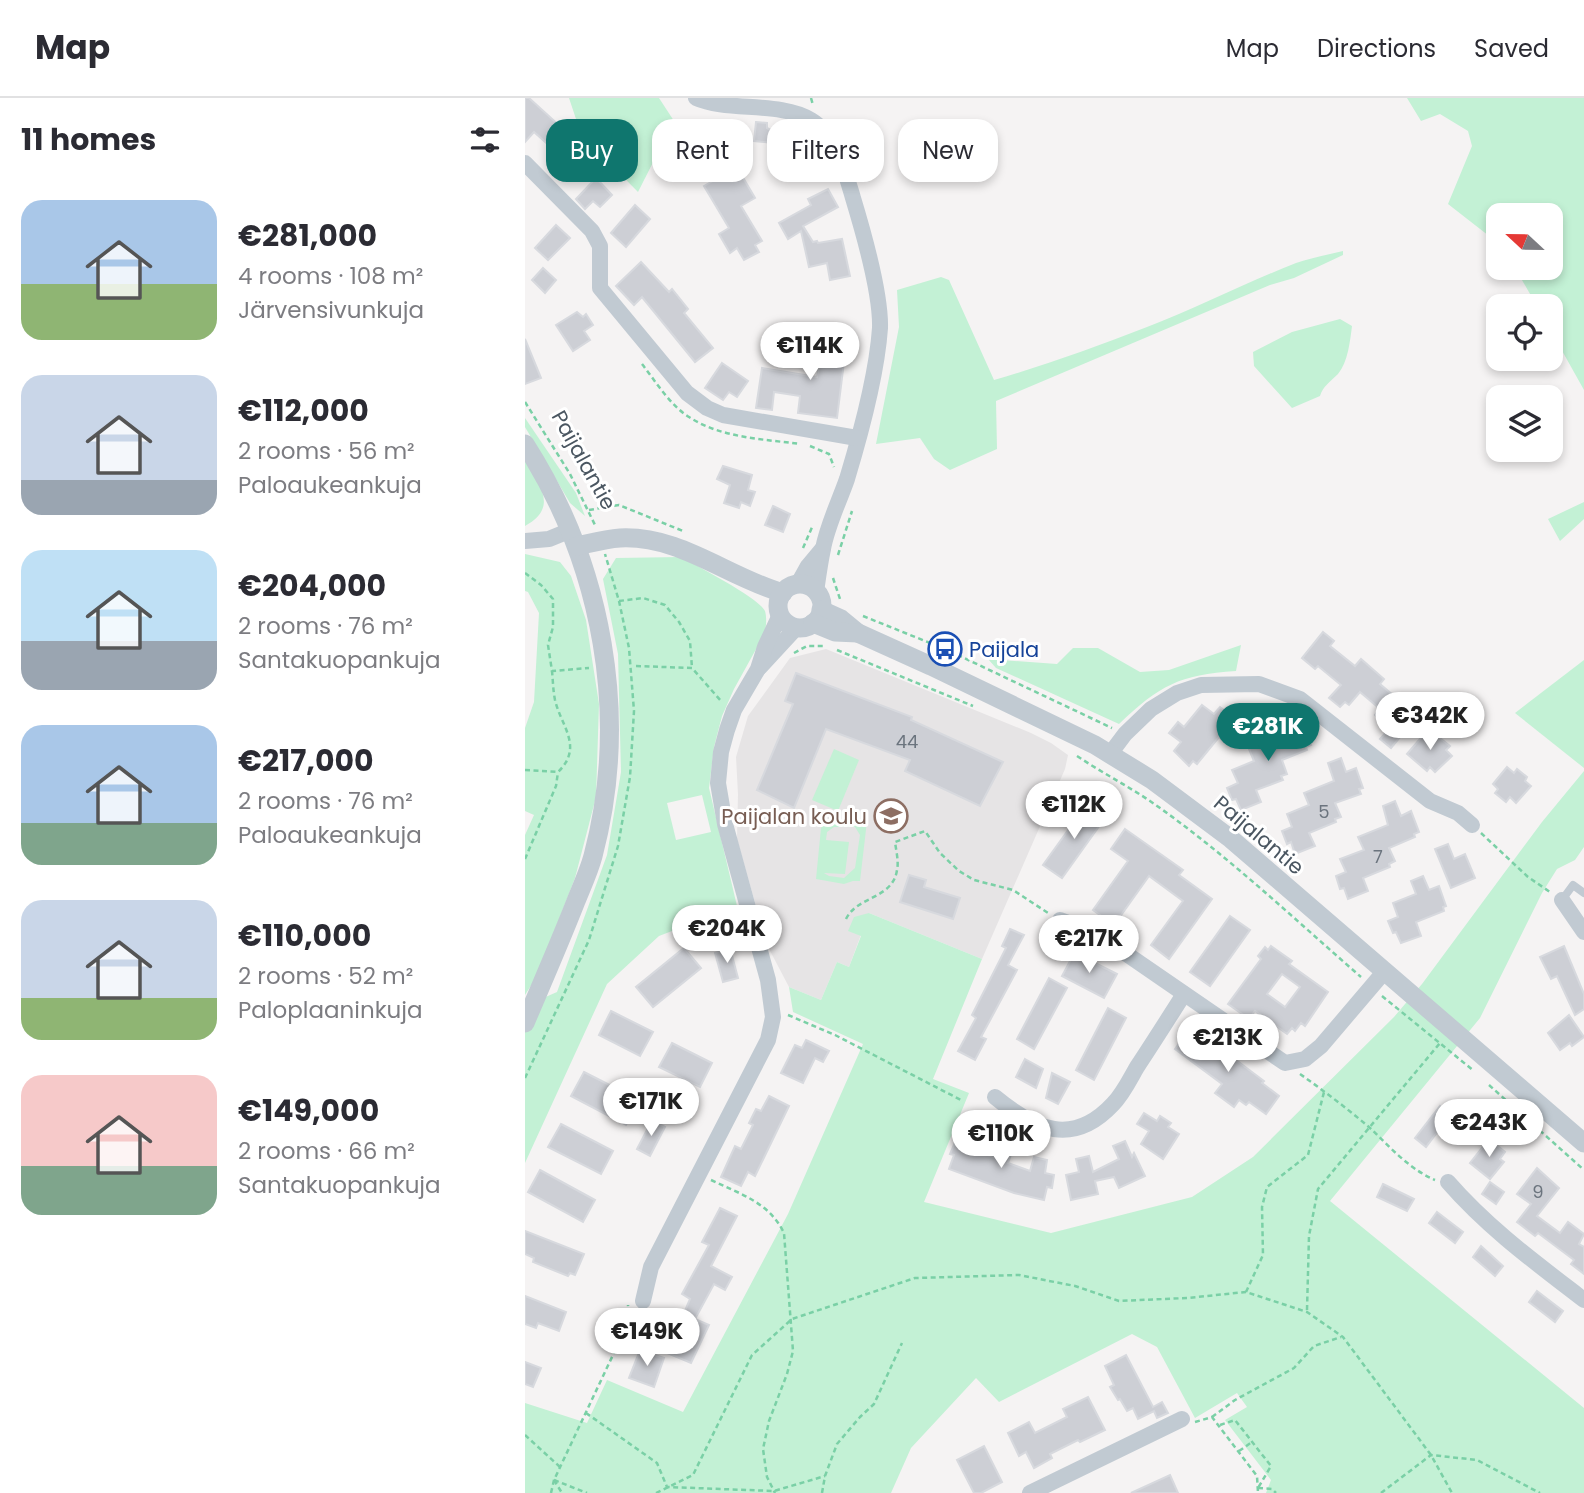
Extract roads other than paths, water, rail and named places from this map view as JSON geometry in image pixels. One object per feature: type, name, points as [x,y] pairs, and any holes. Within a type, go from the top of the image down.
[{"type":"street","points":[[643,1301],[651,1267],[768,1040],[773,1017],[768,980],[725,824],[718,783],[721,752],[734,710],[798,606],[823,548],[847,477],[876,362],[880,326],[877,297],[842,161],[820,126],[809,118],[786,112],[696,98]]},
{"type":"street","points":[[525,163],[592,231],[600,246],[600,288],[687,393],[707,408],[723,415],[857,438]]},
{"type":"street","name":"Paijalantie","points":[[525,444],[540,467],[574,538],[601,541],[621,538],[661,542],[684,549],[798,606],[841,619],[858,633],[1017,706],[1109,754],[1151,780],[1211,823],[1378,980],[1584,1143]]},
{"type":"street","points":[[525,541],[574,538],[593,592],[610,696],[606,785],[593,857],[525,1023]]},
{"type":"street","points":[[1109,754],[1151,709],[1177,693],[1201,685],[1259,684],[1300,699],[1430,801],[1458,813],[1472,825]]},
{"type":"street","points":[[1562,900],[1584,932]]},
{"type":"street","points":[[1060,920],[1095,933],[1285,1063],[1305,1059],[1321,1046],[1378,980]]},
{"type":"street","points":[[995,1097],[1019,1117],[1047,1128],[1070,1130],[1093,1121],[1114,1103],[1184,994]]},
{"type":"street","points":[[1448,1182],[1471,1208],[1511,1243],[1584,1300]]},
{"type":"street","points":[[1030,1493],[1182,1419]]},
{"type":"lane","points":[[1562,900],[1573,885],[1584,893]]},
{"type":"place","name":"Paijala","points":[[945,649]]},
{"type":"place","name":"Paijalan koulu","points":[[891,816]]}]
